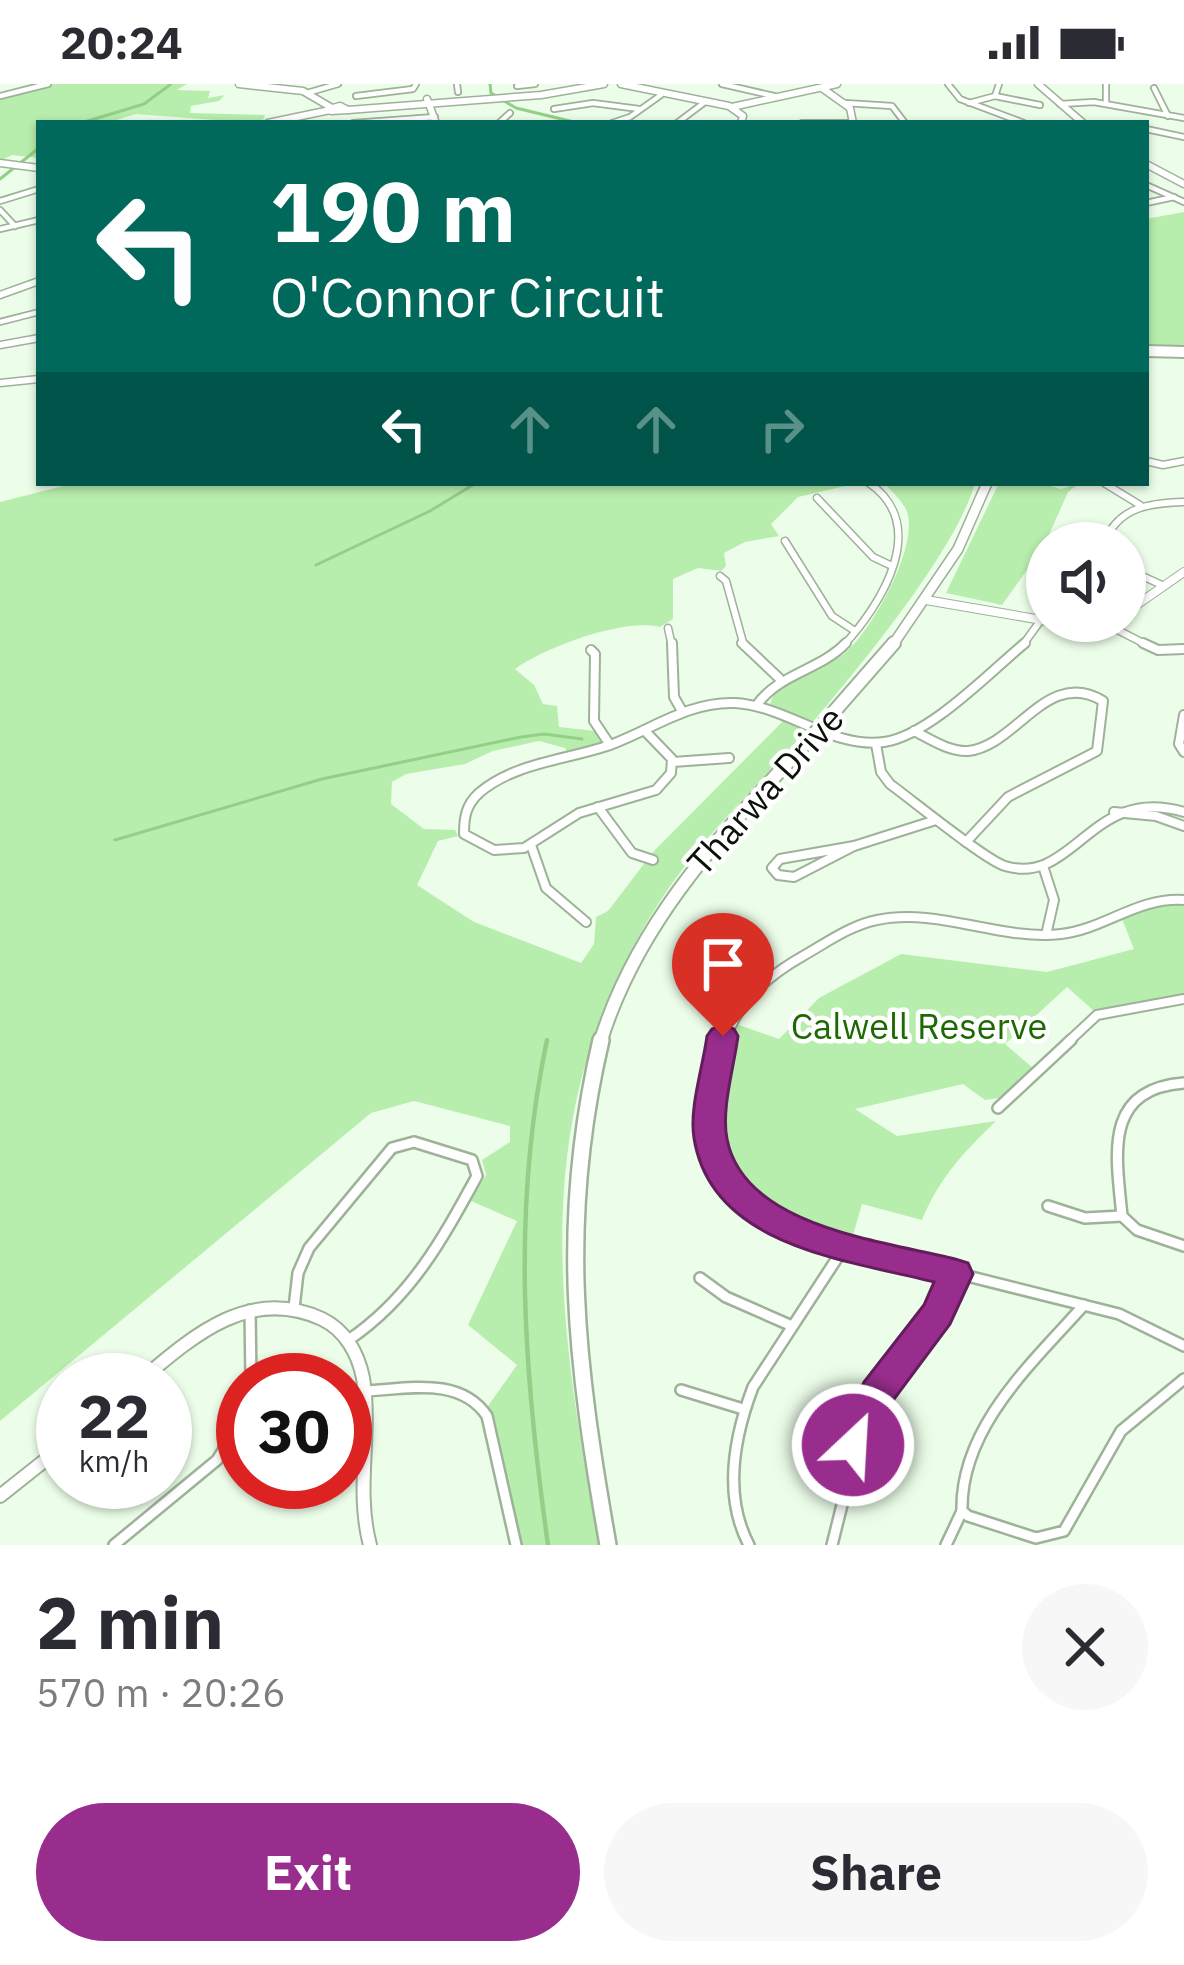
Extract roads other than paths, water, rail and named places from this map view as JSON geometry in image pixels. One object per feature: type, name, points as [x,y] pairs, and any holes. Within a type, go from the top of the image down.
[{"type":"highway","points":[[1149,353],[1184,354]]},
{"type":"main road","points":[[283,120],[422,97],[498,97],[595,84]]},
{"type":"main road","points":[[564,87],[604,84]]},
{"type":"main road","points":[[1038,84],[1080,120]]},
{"type":"main road","points":[[293,120],[339,109]]},
{"type":"main road","points":[[5,164],[36,169]]},
{"type":"main road","points":[[1149,166],[1184,184]]},
{"type":"main road","name":"Tharwa Drive","points":[[608,1545],[572,1292],[573,1178],[590,1076],[609,1014],[656,920],[718,838],[825,722],[927,598],[986,486]]},
{"type":"main road","points":[[945,598],[940,590],[950,561]]},
{"type":"street","points":[[0,96],[48,84]]},
{"type":"street","points":[[239,84],[313,93],[338,84]]},
{"type":"street","points":[[268,84],[313,93],[339,109]]},
{"type":"street","points":[[458,84],[458,92]]},
{"type":"street","points":[[517,86],[535,84]]},
{"type":"street","points":[[624,84],[732,107],[836,84]]},
{"type":"street","points":[[722,84],[774,96]]},
{"type":"street","points":[[948,84],[968,104],[1015,120]]},
{"type":"street","points":[[995,96],[999,84]]},
{"type":"street","points":[[1104,104],[1106,84]]},
{"type":"street","points":[[822,88],[845,103],[892,106],[903,120]]},
{"type":"street","points":[[1154,88],[1168,117]]},
{"type":"street","points":[[618,120],[661,95]]},
{"type":"street","points":[[356,96],[422,97],[435,120]]},
{"type":"street","points":[[968,104],[995,96],[1040,105]]},
{"type":"street","points":[[681,120],[705,102]]},
{"type":"street","points":[[554,109],[597,103],[639,109]]},
{"type":"street","points":[[845,103],[849,120]]},
{"type":"street","points":[[1060,104],[1104,104],[1184,118]]},
{"type":"street","points":[[732,107],[741,120]]},
{"type":"street","points":[[1136,112],[1136,120]]},
{"type":"street","points":[[502,120],[510,113]]},
{"type":"street","points":[[800,114],[811,120]]},
{"type":"street","points":[[1149,130],[1181,140]]},
{"type":"street","points":[[1149,186],[1184,202]]},
{"type":"street","points":[[0,201],[36,190]]},
{"type":"street","points":[[1149,202],[1174,197]]},
{"type":"street","points":[[0,210],[14,226]]},
{"type":"street","points":[[0,229],[36,221]]},
{"type":"street","points":[[0,295],[36,281]]},
{"type":"street","points":[[0,322],[36,313]]},
{"type":"street","points":[[0,344],[36,338]]},
{"type":"street","points":[[0,383],[36,379]]},
{"type":"street","points":[[1149,462],[1184,461]]},
{"type":"street","points":[[755,706],[779,678],[832,656],[855,632],[892,566],[901,518],[876,486]]},
{"type":"street","points":[[1109,486],[1142,506]]},
{"type":"street","points":[[817,498],[873,557],[892,566]]},
{"type":"street","points":[[1114,522],[1142,506],[1184,502]]},
{"type":"street","points":[[784,541],[832,616],[855,632]]},
{"type":"street","points":[[1146,599],[1184,572]]},
{"type":"street","points":[[720,576],[726,581],[742,644],[779,678]]},
{"type":"street","points":[[1146,578],[1164,586]]},
{"type":"street","points":[[927,598],[997,611]]},
{"type":"street","points":[[927,598],[1026,617]]},
{"type":"street","points":[[668,628],[672,632],[674,697],[682,711]]},
{"type":"street","points":[[644,730],[673,762],[670,776],[658,788],[564,821],[531,845],[498,851],[470,840],[462,823],[474,798],[510,773],[610,745],[682,711],[717,704],[755,706],[876,743],[897,740],[1027,642]]},
{"type":"street","points":[[1143,642],[1158,650],[1184,649]]},
{"type":"street","points":[[591,650],[595,654],[594,721],[610,745]]},
{"type":"street","points":[[914,731],[952,749],[970,751],[1066,691],[1087,690],[1103,701],[1097,752],[1008,797],[965,842]]},
{"type":"street","points":[[1184,715],[1180,745],[1184,752]]},
{"type":"street","points":[[876,743],[884,778],[965,842],[1004,866],[1043,866],[1086,841],[1114,812],[1145,802],[1184,812]]},
{"type":"street","points":[[673,762],[729,758]]},
{"type":"street","points":[[598,807],[632,853],[653,860]]},
{"type":"street","points":[[1114,812],[1156,816],[1184,826]]},
{"type":"street","points":[[854,846],[794,877],[778,875],[772,868],[780,859],[854,846],[937,820]]},
{"type":"street","points":[[531,845],[546,888],[586,922]]},
{"type":"street","points":[[1043,866],[1054,900],[1046,935]]},
{"type":"street","points":[[1184,900],[1151,899],[1070,932],[1046,935],[900,918],[873,920],[767,976],[726,1029],[719,1046],[709,1126],[719,1168],[757,1212],[796,1233],[1131,1318],[1184,1346]]},
{"type":"street","points":[[998,1108],[1097,1015],[1184,1000]]},
{"type":"street","points":[[1122,1216],[1124,1107],[1146,1088],[1184,1083]]},
{"type":"street","points":[[295,1308],[296,1282],[308,1248],[392,1148],[414,1142],[472,1160],[477,1176],[416,1282],[391,1312],[350,1339]]},
{"type":"street","points":[[1048,1206],[1085,1218],[1122,1216],[1137,1230],[1184,1246]]},
{"type":"street","points":[[749,1545],[739,1522],[735,1457],[743,1409],[845,1246]]},
{"type":"street","points":[[832,1545],[848,1460],[863,1418],[885,1381],[938,1314],[955,1274]]},
{"type":"street","points":[[700,1278],[726,1297],[792,1326]]},
{"type":"street","points":[[946,1545],[962,1511],[959,1486],[989,1421],[1084,1305]]},
{"type":"street","points":[[173,1353],[199,1331],[250,1309],[295,1308],[326,1319],[350,1339],[357,1353]]},
{"type":"street","points":[[250,1309],[251,1353]]},
{"type":"street","points":[[962,1511],[988,1526],[1055,1540],[1072,1523],[1096,1468],[1121,1431],[1184,1378]]},
{"type":"street","points":[[372,1391],[449,1390],[476,1399],[487,1416],[516,1545]]},
{"type":"street","points":[[681,1390],[743,1409]]},
{"type":"street","points":[[114,1545],[216,1461]]},
{"type":"street","points":[[0,1496],[36,1467]]},
{"type":"street","points":[[358,1509],[370,1545]]},
{"type":"waterway","points":[[91,120],[144,104],[171,84]]},
{"type":"waterway","points":[[490,84],[491,93],[516,108],[566,120]]},
{"type":"waterway","points":[[0,179],[36,150]]},
{"type":"waterway","points":[[316,565],[430,511],[471,486]]},
{"type":"waterway","points":[[115,840],[322,779],[521,737],[544,734],[582,739]]},
{"type":"waterway","points":[[547,1040],[529,1167],[525,1292],[548,1545]]},
{"type":"park label","name":"Calwell Reserve","points":[[919,1025]]}]
